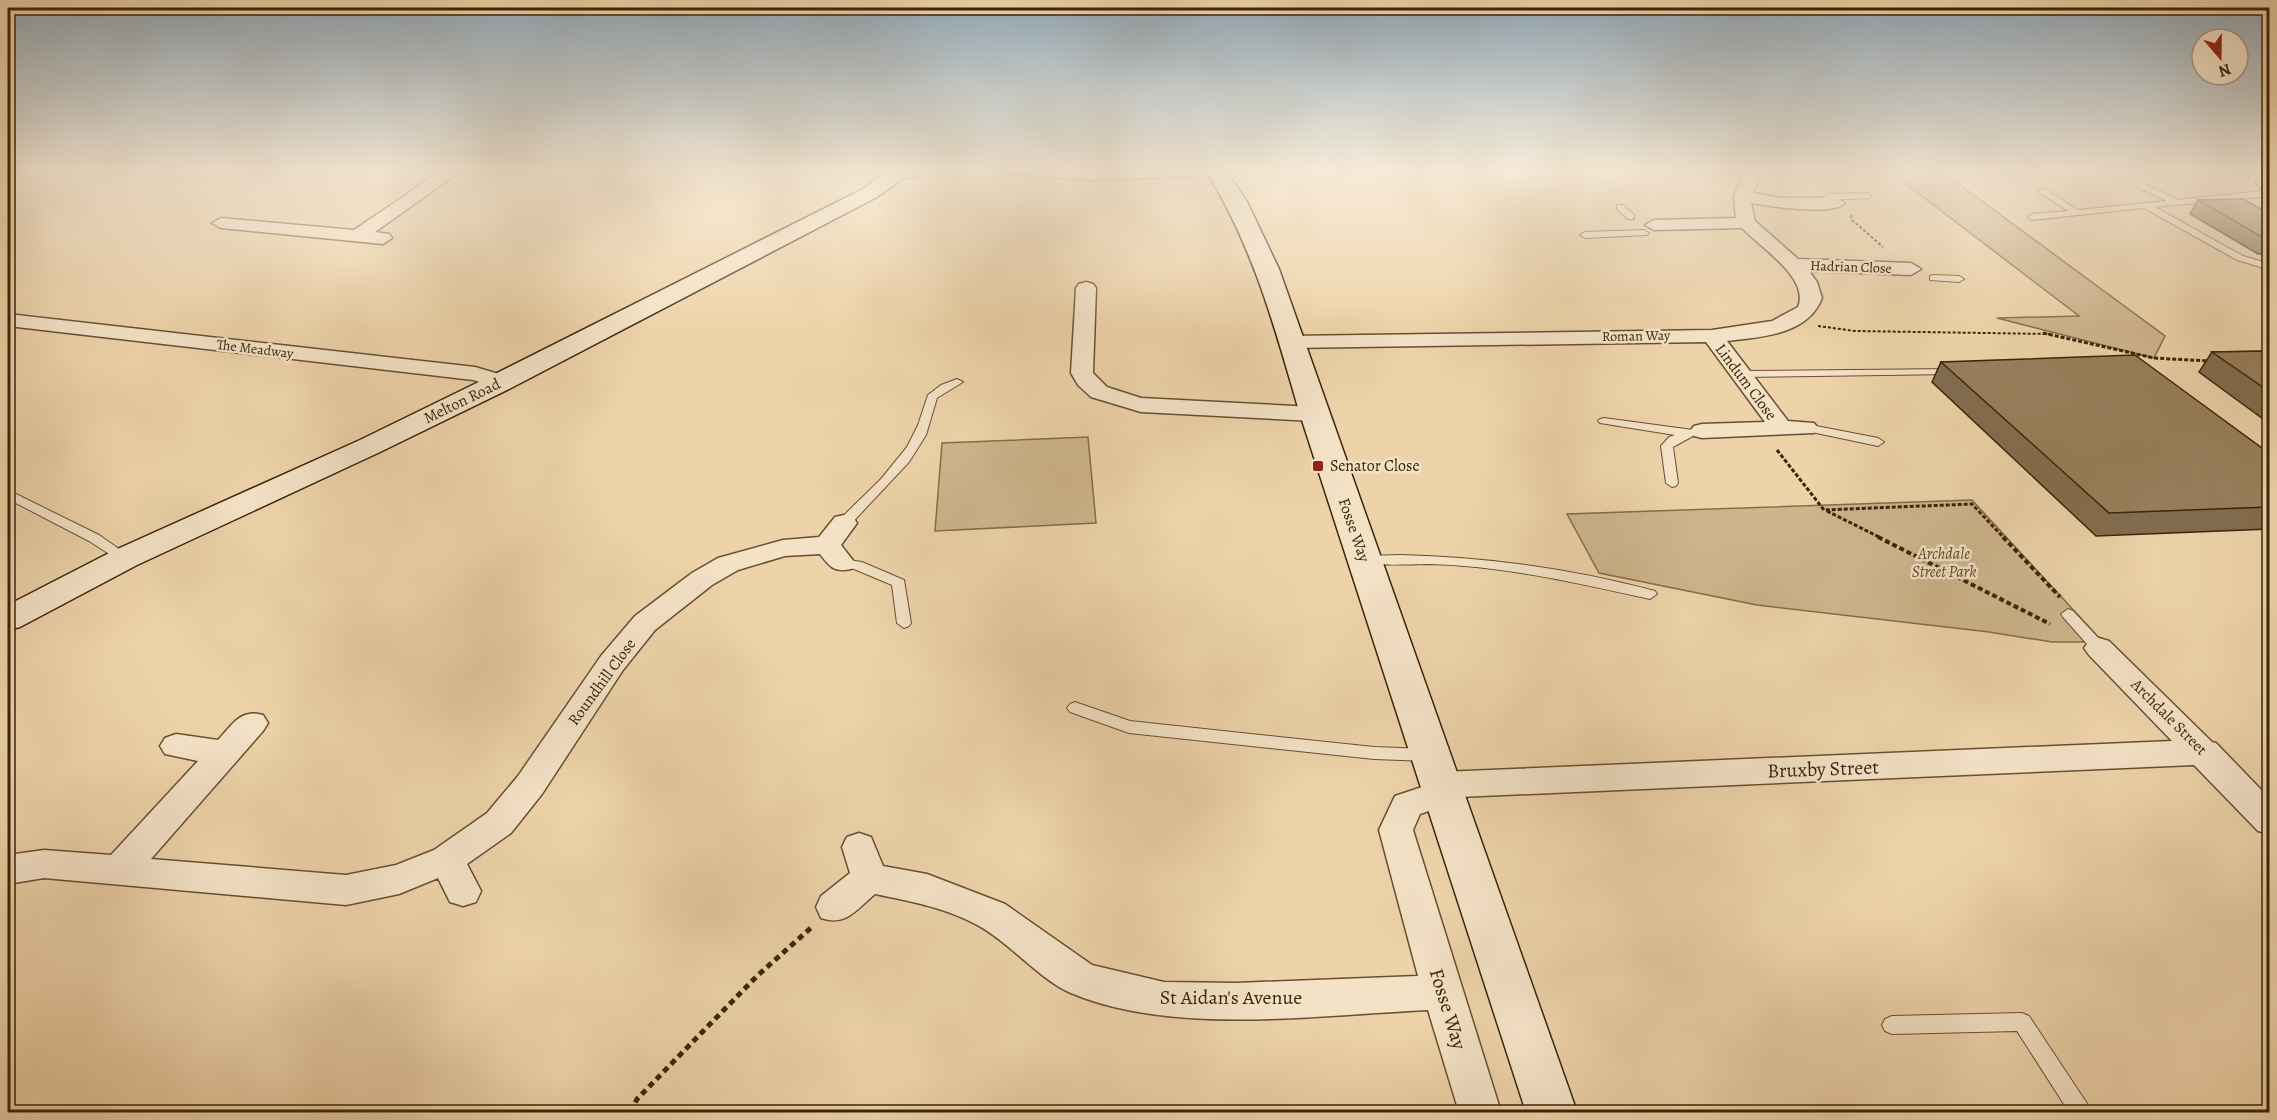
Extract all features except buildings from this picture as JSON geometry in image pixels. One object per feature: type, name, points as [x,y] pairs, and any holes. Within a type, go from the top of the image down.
[{"type":"street","points":[[224,223],[360,234],[383,238]]},
{"type":"street","points":[[360,234],[376,223]]},
{"type":"street","name":"Melton Road","points":[[8,619],[125,558],[370,446],[501,382],[811,223]]},
{"type":"street","name":"Fosse Way","points":[[1248,223],[1281,309],[1314,414],[1552,1113]]},
{"type":"street","points":[[1641,223],[1649,229],[1747,224],[1807,282],[1811,296],[1808,306],[1796,320]]},
{"type":"street","name":"Hadrian Close","points":[[1791,265],[1911,264],[1933,278]]},
{"type":"street","points":[[1086,288],[1082,373],[1086,382],[1097,391],[1113,399],[1141,405],[1314,414]]},
{"type":"street","name":"Roman Way","points":[[1290,342],[1712,336],[1749,334],[1796,320]]},
{"type":"street","name":"The Meadway","points":[[8,321],[475,374],[501,382]]},
{"type":"street","name":"Lindum Close","points":[[1712,336],[1741,374],[1770,429]]},
{"type":"street","name":"Lindum Close","points":[[1696,432],[1806,428]]},
{"type":"street","name":"Roundhill Close","points":[[8,870],[44,864],[346,890],[399,879],[446,860],[499,823],[530,785],[612,663],[645,623],[702,579],[728,564],[783,548],[837,544]]},
{"type":"street","name":"Archdale Street","points":[[2099,648],[2205,752],[2270,821]]},
{"type":"street","points":[[119,870],[252,723]]},
{"type":"street","points":[[176,746],[224,753]]},
{"type":"street","name":"Bruxby Street","points":[[1439,778],[2205,752]]},
{"type":"street","name":"Fosse Way","points":[[1439,778],[1407,805],[1396,830],[1442,992],[1480,1113]]},
{"type":"street","points":[[446,860],[464,891]]},
{"type":"street","name":"St Aidan's Avenue","points":[[834,907],[864,863],[992,915],[1083,980],[1164,1000],[1236,1001],[1442,992]]},
{"type":"lane","points":[[2177,223],[2240,258],[2270,267]]},
{"type":"lane","points":[[1586,236],[1649,229]]},
{"type":"lane","points":[[1933,278],[1959,279]]},
{"type":"lane","points":[[1741,374],[1960,372]]},
{"type":"lane","points":[[904,623],[899,583],[857,565],[837,544],[921,434],[932,394],[938,389],[957,382]]},
{"type":"lane","points":[[1604,421],[1696,432]]},
{"type":"lane","points":[[1806,428],[1878,442]]},
{"type":"lane","points":[[1671,483],[1667,446],[1673,440],[1696,432]]},
{"type":"lane","points":[[8,494],[94,538],[125,558]]},
{"type":"lane","points":[[1365,560],[1402,558],[1493,566],[1586,580],[1650,594]]},
{"type":"lane","name":"Archdale Street","points":[[2068,614],[2099,648]]},
{"type":"lane","points":[[1075,708],[1128,727],[1374,753],[1439,778]]},
{"type":"lane","points":[[1892,1025],[2022,1022],[2081,1113]]},
{"type":"path","points":[[1855,223],[1889,252],[1911,264]]},
{"type":"path","points":[[1796,320],[1840,331],[2041,332],[2154,358],[2218,360]]},
{"type":"path","points":[[1770,429],[1824,510],[2099,648]]},
{"type":"path","points":[[1824,510],[1972,504],[2062,600],[2068,614]]},
{"type":"path","points":[[631,1113],[637,1099],[757,976],[834,907]]},
{"type":"green space","points":[[1957,223],[2012,223],[2165,336],[2154,358],[1997,318],[2079,316]]},
{"type":"green space","points":[[1088,437],[1096,523],[935,531],[942,443]]},
{"type":"green space","name":"Archdale Street Park","points":[[1972,500],[2103,642],[2052,642],[1989,632],[1757,605],[1599,573],[1567,514]]},
{"type":"place","name":"Senator Close","points":[[1318,466]]}]
